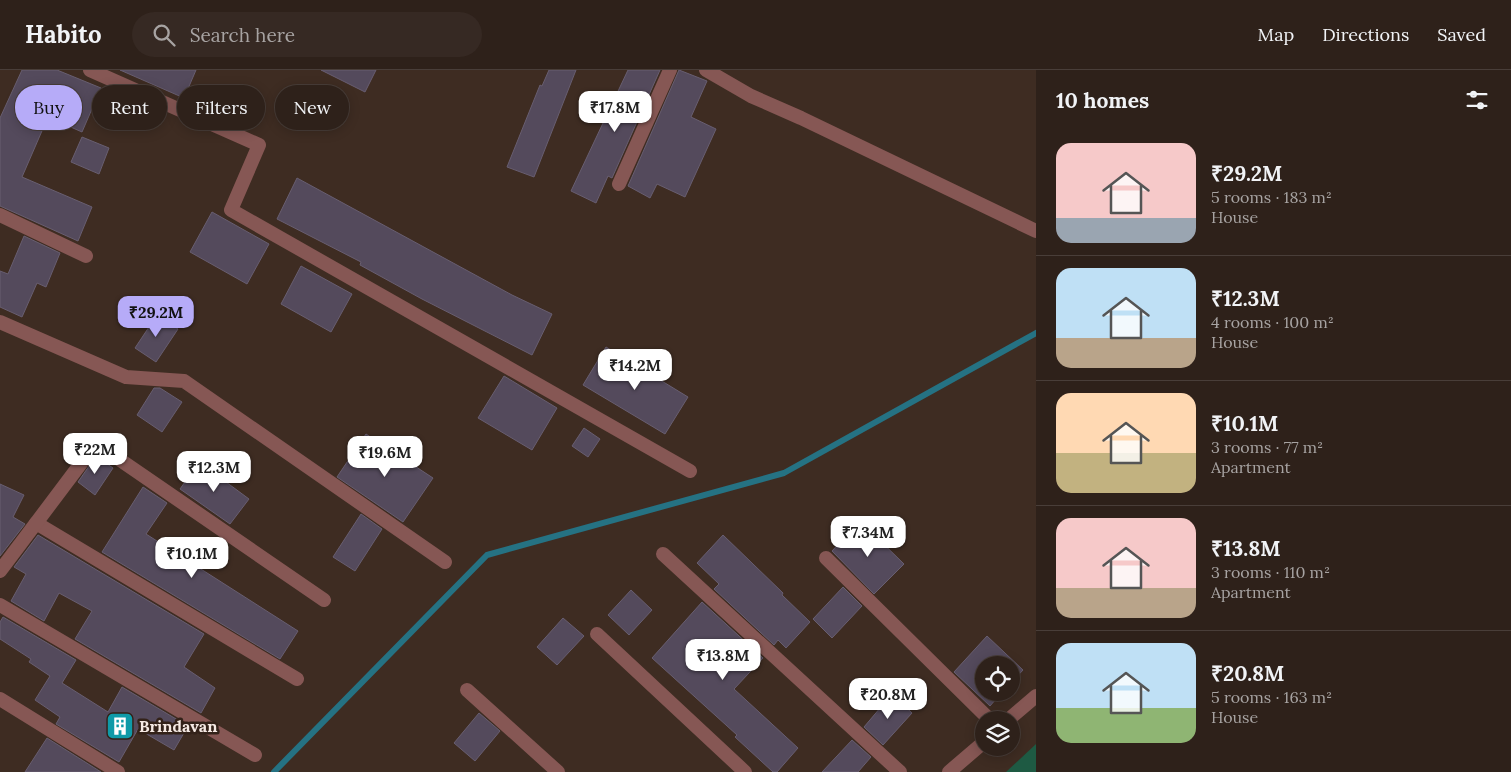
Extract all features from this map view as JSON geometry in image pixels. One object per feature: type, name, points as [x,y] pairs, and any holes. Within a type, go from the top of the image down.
[{"type":"street","points":[[90,70],[259,145],[231,210],[690,471]]},
{"type":"street","points":[[619,184],[670,70]]},
{"type":"street","points":[[706,70],[751,96],[801,118],[1036,231]]},
{"type":"street","points":[[0,215],[86,256]]},
{"type":"street","points":[[0,322],[126,377],[184,381],[445,562]]},
{"type":"street","points":[[0,571],[94,442],[324,600]]},
{"type":"street","points":[[36,523],[297,679]]},
{"type":"street","points":[[663,554],[900,772]]},
{"type":"street","points":[[826,558],[981,711]]},
{"type":"street","points":[[0,605],[254,755]]},
{"type":"street","points":[[597,634],[745,772]]},
{"type":"street","points":[[467,690],[558,772]]},
{"type":"street","points":[[1018,711],[1036,696]]},
{"type":"street","points":[[0,699],[118,772]]},
{"type":"street","points":[[949,772],[975,750]]},
{"type":"green space","points":[[1036,744],[1036,772],[1006,772]]},
{"type":"building","points":[[22,70],[57,70],[94,85],[92,85],[92,109],[82,132],[77,130],[82,130],[82,85],[15,85]]},
{"type":"building","points":[[120,70],[196,70],[190,85],[177,85],[177,95],[167,91],[167,85],[154,85]]},
{"type":"building","points":[[321,70],[376,70],[365,92]]},
{"type":"building","points":[[549,70],[576,70],[534,177],[507,167],[540,85],[542,86]]},
{"type":"building","points":[[628,70],[660,70],[612,178],[608,176],[596,203],[571,191]]},
{"type":"building","points":[[679,70],[707,81],[691,117],[716,129],[685,197],[657,184],[650,198],[628,186]]},
{"type":"building","points":[[15,85],[15,130],[42,130],[22,177],[92,207],[78,241],[0,206],[0,118]]},
{"type":"building","points":[[82,137],[109,148],[99,174],[71,162]]},
{"type":"building","points":[[297,178],[512,295],[552,314],[532,355],[422,299],[360,265],[361,262],[277,219]]},
{"type":"building","points":[[212,212],[269,244],[247,284],[190,252]]},
{"type":"building","points":[[24,236],[60,253],[46,287],[37,283],[22,317],[0,307],[0,271],[8,274]]},
{"type":"building","points":[[301,266],[352,294],[331,332],[281,304]]},
{"type":"building","points":[[157,315],[178,329],[156,362],[135,348]]},
{"type":"building","points":[[606,347],[688,397],[665,434],[583,385]]},
{"type":"building","points":[[504,376],[557,408],[532,450],[478,418]]},
{"type":"building","points":[[154,388],[160,388],[182,402],[162,432],[137,415]]},
{"type":"building","points":[[584,428],[600,439],[588,457],[572,446]]},
{"type":"building","points":[[366,434],[433,478],[403,522],[337,477]]},
{"type":"building","points":[[96,456],[113,468],[95,495],[78,482]]},
{"type":"building","points":[[199,462],[249,499],[230,524],[180,489]]},
{"type":"building","points":[[0,484],[24,495],[13,517],[25,524],[0,556]]},
{"type":"building","points":[[143,487],[167,503],[146,534],[298,631],[280,659],[102,552]]},
{"type":"building","points":[[361,514],[382,529],[355,571],[333,557]]},
{"type":"building","points":[[860,521],[904,564],[874,594],[832,551]]},
{"type":"building","points":[[38,535],[204,634],[184,667],[215,688],[201,713],[75,639],[92,611],[59,593],[44,621],[11,601],[26,574],[14,567]]},
{"type":"building","points":[[723,535],[810,622],[786,648],[778,640],[774,645],[714,589],[719,584],[697,563]]},
{"type":"building","points":[[843,587],[862,606],[832,638],[813,619]]},
{"type":"building","points":[[631,590],[652,610],[629,635],[608,615]]},
{"type":"building","points":[[702,602],[763,658],[734,689],[798,748],[777,772],[773,772],[735,737],[737,735],[652,658]]},
{"type":"building","points":[[3,617],[76,660],[62,683],[108,712],[122,687],[188,726],[174,750],[138,729],[119,762],[56,724],[60,717],[35,700],[50,676],[29,662],[31,659],[0,639],[0,622]]},
{"type":"building","points":[[563,618],[584,636],[557,665],[537,647]]},
{"type":"building","points":[[987,636],[1008,656],[975,656],[975,692],[954,672]]},
{"type":"building","points":[[892,694],[912,713],[883,745],[864,727]]},
{"type":"building","points":[[985,701],[994,701],[990,706]]},
{"type":"building","points":[[479,713],[500,731],[475,761],[454,743]]},
{"type":"building","points":[[47,738],[101,772],[25,772]]},
{"type":"building","points":[[852,740],[871,757],[858,772],[822,772]]},
{"type":"waterway","points":[[274,772],[487,555],[784,473],[1036,333]]},
{"type":"place","name":"Brindavan","points":[[120,726]]}]
